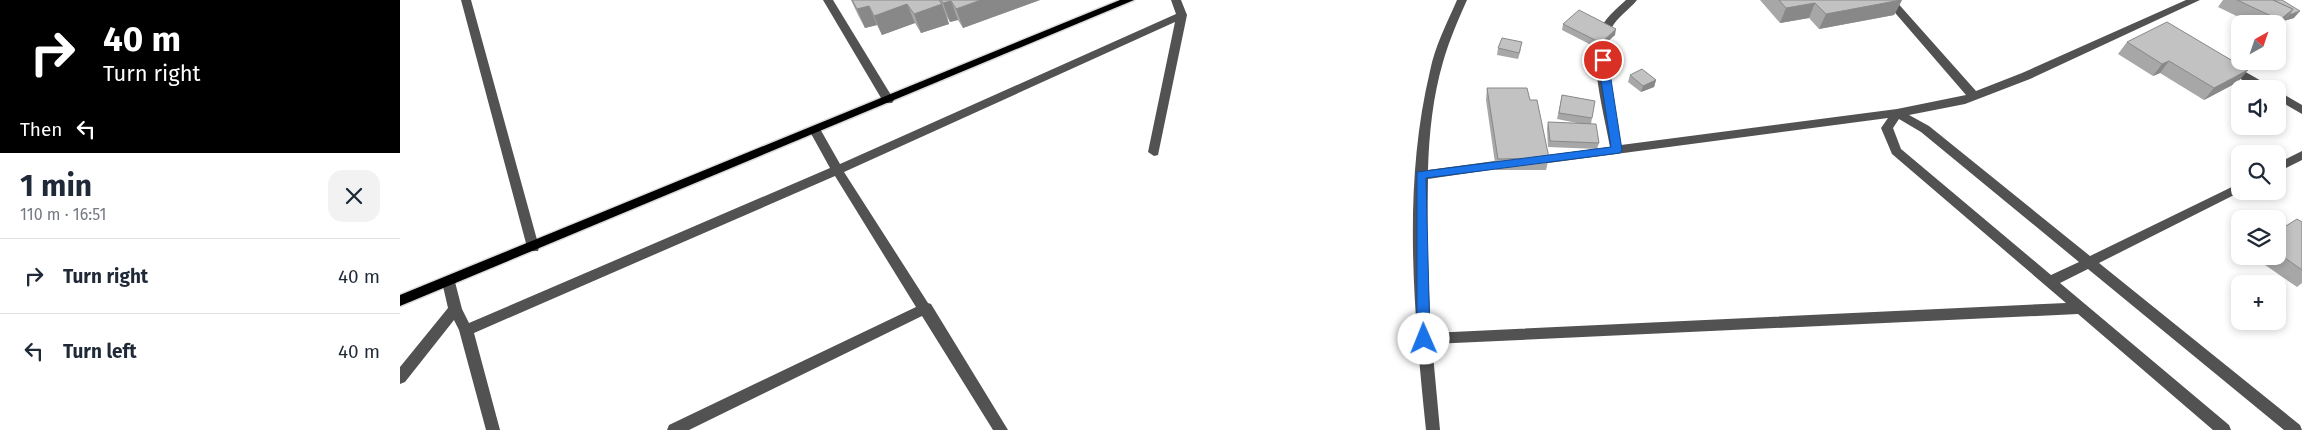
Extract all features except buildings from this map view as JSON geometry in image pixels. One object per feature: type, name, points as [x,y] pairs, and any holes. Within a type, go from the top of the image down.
[{"type":"main road","points":[[400,302],[1129,0]]},
{"type":"street","points":[[466,0],[533,247]]},
{"type":"street","points":[[828,0],[888,100]]},
{"type":"street","points":[[1154,152],[1182,16],[1176,0]]},
{"type":"street","points":[[1433,430],[1424,339],[1421,175],[1428,111],[1436,69],[1462,0]]},
{"type":"street","points":[[1616,150],[1603,60],[1602,38],[1613,18],[1632,0]]},
{"type":"street","points":[[1889,0],[1974,96]]},
{"type":"street","points":[[1421,175],[1897,114],[1961,101],[2156,22],[2195,0]]},
{"type":"street","points":[[466,330],[838,170],[1182,16]]},
{"type":"street","points":[[2217,59],[2251,80]]},
{"type":"street","points":[[2286,101],[2302,110]]},
{"type":"street","points":[[1897,114],[1925,129],[2294,430]]},
{"type":"street","points":[[1897,114],[1886,128],[1896,151],[2224,430]]},
{"type":"street","points":[[815,130],[838,170],[1001,430]]},
{"type":"street","points":[[2286,164],[2302,155]]},
{"type":"street","points":[[2050,282],[2090,264],[2231,192]]},
{"type":"street","points":[[449,282],[454,309],[466,330],[493,430]]},
{"type":"street","points":[[674,430],[926,308]]},
{"type":"street","points":[[1424,339],[2080,308]]},
{"type":"street","points":[[400,378],[454,309]]},
{"type":"route","points":[[1424,339],[1421,175],[1616,150],[1603,60]]}]
